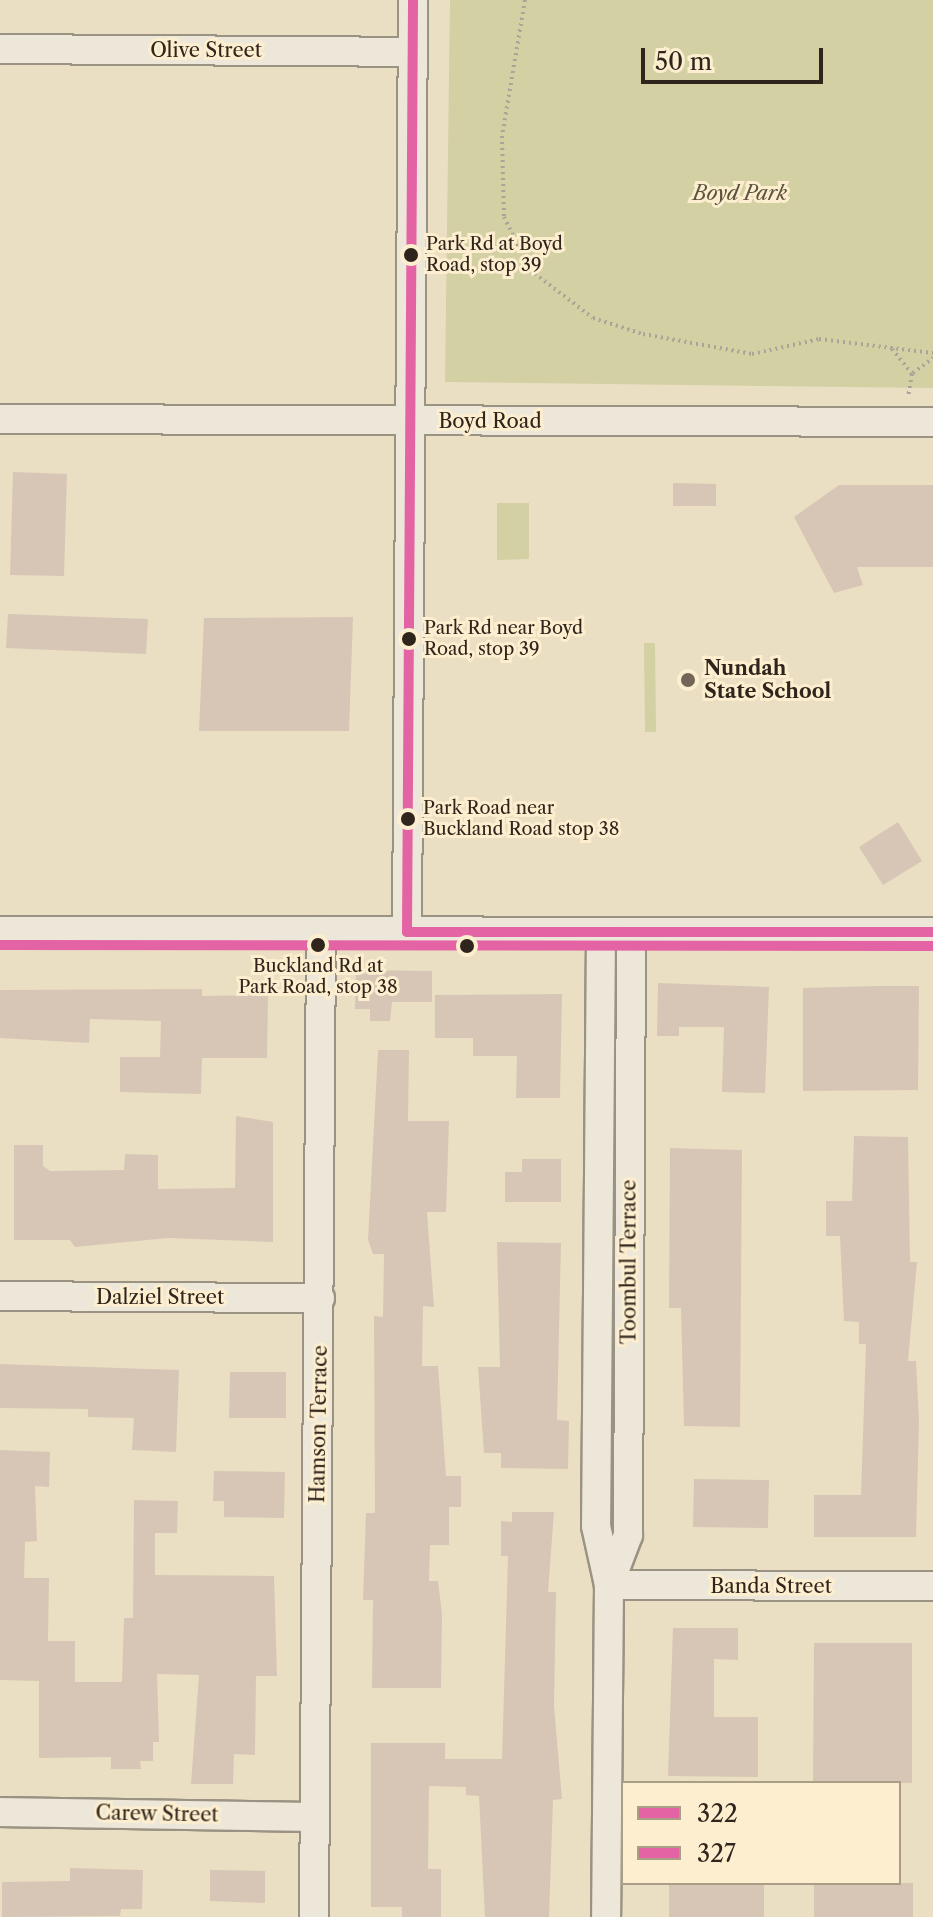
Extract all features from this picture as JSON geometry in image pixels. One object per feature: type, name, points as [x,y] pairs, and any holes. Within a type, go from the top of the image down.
[{"type":"street","points":[[407,932],[413,0]]},
{"type":"street","name":"Olive Street","points":[[0,49],[412,52]]},
{"type":"street","name":"Boyd Road","points":[[0,419],[933,422]]},
{"type":"street","points":[[0,931],[631,935],[933,932]]},
{"type":"street","name":"Hamson Terrace","points":[[314,1917],[321,931]]},
{"type":"street","name":"Toombul Terrace","points":[[601,934],[596,1526],[609,1585],[606,1917]]},
{"type":"street","name":"Toombul Terrace","points":[[609,1585],[628,1535],[631,935]]},
{"type":"street","name":"Dalziel Street","points":[[0,1296],[320,1298]]},
{"type":"street","name":"Banda Street","points":[[609,1585],[933,1586]]},
{"type":"street","name":"Carew Street","points":[[0,1812],[315,1817]]},
{"type":"path","points":[[525,0],[502,136],[504,217],[530,270],[593,318],[643,334],[752,354],[819,339],[933,355]]},
{"type":"path","points":[[891,347],[912,374]]},
{"type":"path","points":[[908,397],[912,374],[933,355]]},
{"type":"green space","name":"Boyd Park","points":[[450,0],[933,0],[933,388],[445,382]]},
{"type":"green space","points":[[497,503],[529,503],[529,559],[497,560]]},
{"type":"green space","points":[[644,643],[655,643],[656,732],[645,732]]},
{"type":"building","points":[[13,472],[67,474],[64,576],[10,575]]},
{"type":"building","points":[[673,483],[716,484],[716,506],[673,506]]},
{"type":"building","points":[[839,485],[933,485],[933,567],[857,567],[863,585],[834,593],[794,517]]},
{"type":"building","points":[[8,614],[148,619],[146,654],[6,648]]},
{"type":"building","points":[[353,617],[349,731],[199,731],[204,618]]},
{"type":"building","points":[[898,822],[922,861],[883,885],[859,847]]},
{"type":"building","points":[[356,970],[432,971],[432,1002],[392,1002],[390,1021],[370,1021],[370,1009],[355,1009]]},
{"type":"building","points":[[658,983],[769,987],[765,1093],[722,1092],[724,1027],[679,1027],[679,1036],[657,1036]]},
{"type":"building","points":[[919,986],[918,1090],[803,1091],[803,988]]},
{"type":"building","points":[[202,989],[202,996],[268,995],[267,1058],[202,1058],[201,1094],[120,1092],[120,1057],[160,1057],[161,1021],[90,1019],[89,1043],[0,1038],[0,990]]},
{"type":"building","points":[[562,994],[560,1098],[516,1098],[517,1056],[473,1056],[473,1038],[435,1038],[435,995]]},
{"type":"building","points":[[378,1050],[409,1050],[408,1121],[449,1121],[446,1212],[427,1212],[434,1307],[423,1306],[422,1366],[438,1366],[446,1476],[461,1476],[461,1507],[449,1507],[449,1545],[430,1545],[429,1581],[438,1581],[442,1614],[441,1688],[372,1688],[373,1600],[363,1600],[366,1513],[375,1513],[374,1316],[383,1317],[384,1254],[373,1254],[368,1240]]},
{"type":"building","points":[[236,1116],[273,1122],[273,1242],[168,1238],[75,1247],[70,1240],[14,1240],[14,1145],[43,1145],[43,1166],[50,1171],[124,1170],[125,1154],[158,1155],[158,1189],[235,1188]]},
{"type":"building","points":[[854,1136],[908,1137],[910,1262],[917,1262],[908,1361],[916,1361],[919,1421],[916,1537],[814,1537],[814,1495],[861,1495],[866,1344],[859,1344],[859,1322],[844,1321],[840,1236],[826,1236],[826,1201],[852,1201]]},
{"type":"building","points":[[670,1148],[742,1150],[740,1427],[684,1426],[681,1308],[669,1308]]},
{"type":"building","points":[[522,1159],[561,1159],[561,1202],[505,1202],[505,1172],[522,1172]]},
{"type":"building","points":[[497,1242],[561,1243],[557,1420],[569,1421],[568,1469],[501,1468],[501,1453],[484,1453],[478,1367],[500,1367]]},
{"type":"building","points":[[0,1364],[179,1370],[176,1452],[132,1450],[134,1418],[88,1417],[88,1409],[0,1408]]},
{"type":"building","points":[[230,1372],[286,1372],[286,1418],[229,1418]]},
{"type":"building","points":[[0,1450],[50,1452],[49,1487],[35,1486],[37,1541],[25,1542],[24,1578],[49,1578],[48,1641],[75,1641],[75,1682],[122,1682],[124,1618],[133,1618],[134,1500],[178,1501],[177,1533],[155,1533],[155,1575],[274,1576],[277,1676],[256,1676],[255,1755],[234,1754],[233,1784],[191,1784],[199,1675],[157,1674],[159,1742],[153,1742],[153,1761],[140,1761],[141,1769],[111,1769],[111,1757],[39,1758],[39,1681],[0,1680]]},
{"type":"building","points":[[214,1471],[285,1472],[284,1518],[224,1517],[224,1501],[213,1501]]},
{"type":"building","points":[[694,1479],[769,1480],[768,1528],[693,1527]]},
{"type":"building","points":[[512,1512],[554,1512],[548,1592],[556,1592],[554,1706],[562,1799],[553,1800],[549,1917],[485,1917],[479,1796],[466,1795],[466,1787],[429,1786],[428,1869],[441,1869],[441,1917],[402,1917],[402,1907],[371,1907],[371,1743],[445,1743],[445,1759],[502,1759],[508,1556],[501,1556],[501,1521],[512,1522]]},
{"type":"building","points":[[673,1628],[738,1628],[738,1660],[714,1659],[714,1717],[758,1717],[758,1777],[668,1776]]},
{"type":"building","points":[[814,1643],[912,1643],[912,1783],[813,1781]]},
{"type":"building","points":[[70,1868],[143,1870],[142,1909],[121,1909],[120,1916],[2,1917],[2,1882],[70,1881]]},
{"type":"building","points":[[210,1870],[265,1871],[265,1903],[210,1901]]},
{"type":"building","points":[[913,1883],[913,1917],[814,1917],[814,1885]]},
{"type":"building","points":[[669,1885],[764,1885],[764,1917],[669,1917]]},
{"type":"transit line","name":"322","points":[[407,932],[413,0]]},
{"type":"transit line","name":"322","points":[[407,932],[933,932]]},
{"type":"transit line","name":"327","points":[[0,945],[933,946]]},
{"type":"place","name":"Park Rd at Boyd Road, stop 39","points":[[411,255]]},
{"type":"place","name":"Park Rd near Boyd Road, stop 39","points":[[409,639]]},
{"type":"place","name":"Nundah State School","points":[[688,680]]},
{"type":"place","name":"Park Road near Buckland Road stop 38","points":[[408,819]]},
{"type":"place","name":"Buckland Rd at Park Road, stop 38","points":[[318,945]]}]
